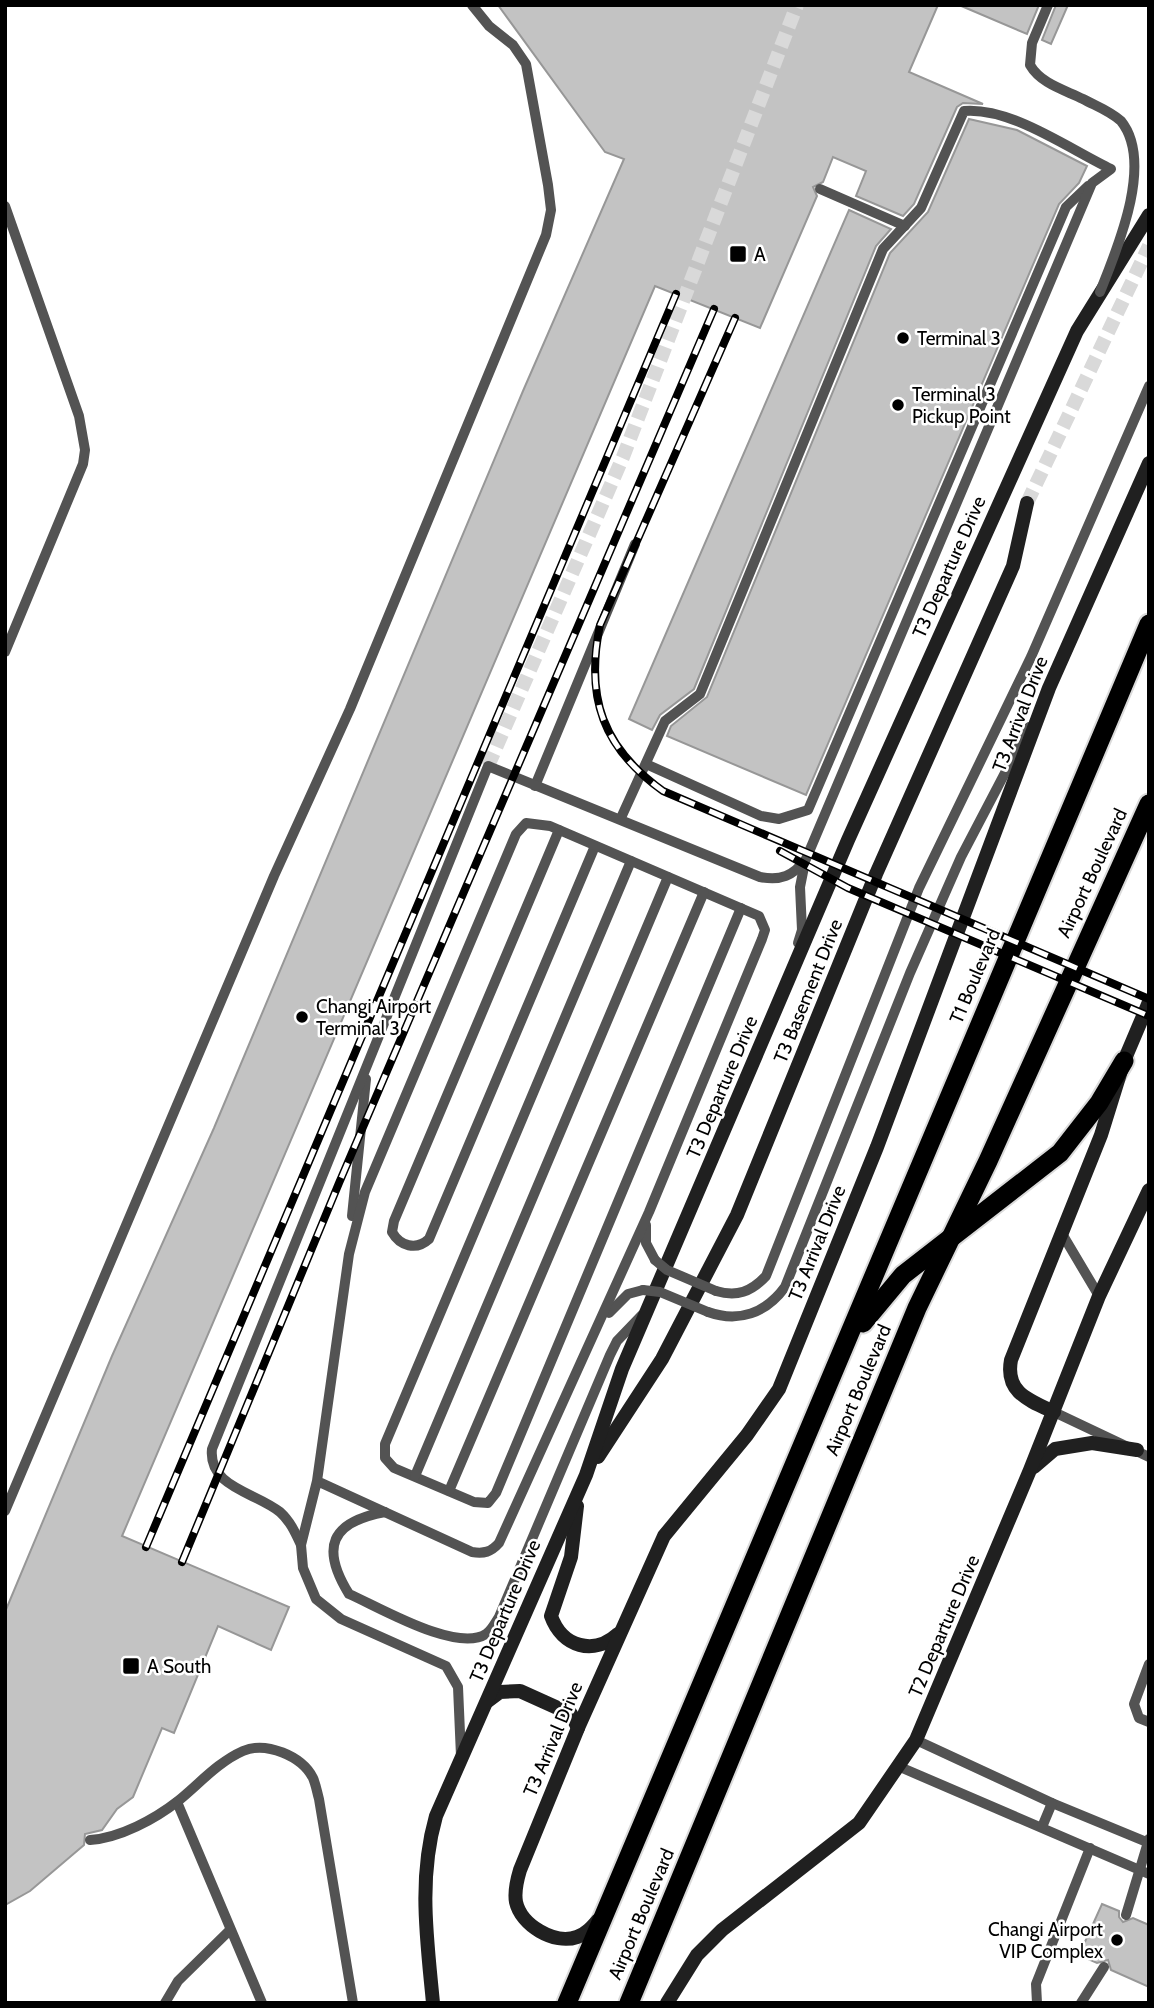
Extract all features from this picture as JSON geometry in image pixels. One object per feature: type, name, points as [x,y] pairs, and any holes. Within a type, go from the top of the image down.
[{"type":"highway","name":"T1 Boulevard","points":[[846,1346],[1149,624]]},
{"type":"highway","name":"Airport Boulevard","points":[[629,2003],[917,1308],[988,1161],[1149,804]]},
{"type":"highway","points":[[846,1346],[903,1275],[1060,1153],[1093,1112],[1124,1061]]},
{"type":"highway","name":"Airport Boulevard","points":[[567,2003],[846,1346]]},
{"type":"main road","name":"T3 Departure Drive","points":[[433,2003],[425,1921],[425,1861],[436,1816],[586,1475],[622,1369],[848,840],[1062,364],[1100,292],[1149,215]]},
{"type":"main road","name":"T3 Arrival Drive","points":[[604,1914],[587,1932],[578,1937],[558,1938],[534,1928],[525,1920],[516,1904],[515,1888],[520,1870],[578,1728],[664,1536],[747,1435],[779,1389],[877,1147],[1049,688],[1149,464]]},
{"type":"main road","name":"T3 Basement Drive","points":[[586,1475],[662,1359],[737,1215],[876,874],[1013,566],[1027,502]]},
{"type":"main road","points":[[1054,1412],[1020,1395],[1010,1380],[1010,1370],[1061,1232],[1101,1135],[1124,1061],[1149,1002]]},
{"type":"main road","name":"T2 Departure Drive","points":[[667,2003],[698,1955],[722,1930],[859,1823],[916,1740],[1054,1412],[1099,1296],[1149,1189]]},
{"type":"main road","points":[[1030,1470],[1055,1449],[1092,1443],[1143,1453]]},
{"type":"main road","points":[[579,1490],[571,1557],[551,1616],[561,1635],[582,1646],[604,1645],[619,1633]]},
{"type":"main road","points":[[486,1702],[500,1692],[520,1690],[571,1714],[578,1728]]},
{"type":"lane","points":[[5,1511],[274,876],[350,709],[546,235],[551,210],[533,90],[526,64],[516,40],[489,26],[472,5]]},
{"type":"lane","points":[[1048,5],[1032,44],[1030,65],[1043,80],[1110,112],[1123,122],[1132,134],[1140,166],[1136,204],[1100,292]]},
{"type":"lane","points":[[620,820],[665,722],[701,694],[883,249],[921,208],[964,111],[978,109],[1013,118],[1111,169],[1066,207],[808,810],[779,818],[761,816],[646,764]]},
{"type":"lane","points":[[797,959],[802,930],[800,887],[806,859],[1092,183]]},
{"type":"lane","points":[[820,189],[905,226]]},
{"type":"lane","points":[[5,206],[79,416],[85,450],[76,485],[5,652]]},
{"type":"lane","points":[[649,1212],[646,1243],[655,1260],[667,1270],[716,1291],[736,1294],[747,1292],[766,1276],[919,888],[1031,657],[1149,386]]},
{"type":"lane","points":[[535,786],[635,544]]},
{"type":"lane","points":[[598,1327],[619,1300],[643,1290],[660,1292],[708,1312],[730,1317],[744,1316],[768,1306],[785,1287],[910,973],[946,892],[1049,688]]},
{"type":"lane","points":[[461,1763],[460,1702],[453,1675],[434,1658],[341,1619],[316,1600],[303,1568],[301,1545],[293,1526],[279,1511],[216,1475],[210,1463],[212,1449],[488,766],[760,877],[786,877],[806,859]]},
{"type":"lane","points":[[317,1481],[472,1552],[492,1550],[499,1543],[649,1212],[765,930],[759,916],[559,830],[536,822],[526,823],[516,834],[365,1192],[348,1254]]},
{"type":"lane","points":[[559,830],[394,1221],[392,1232],[396,1239],[412,1246],[422,1246],[429,1239],[595,846]]},
{"type":"lane","points":[[631,861],[385,1444],[385,1458],[394,1468],[474,1502],[488,1503],[496,1493],[741,908]]},
{"type":"lane","points":[[415,1476],[668,877]]},
{"type":"lane","points":[[449,1491],[704,892]]},
{"type":"lane","points":[[301,1545],[317,1481],[348,1254],[367,1066]]},
{"type":"lane","points":[[1061,1232],[1099,1296]]},
{"type":"lane","points":[[385,1512],[348,1523],[338,1533],[332,1547],[334,1562],[349,1594],[448,1637],[472,1639],[485,1634],[499,1617],[610,1354],[617,1341],[650,1306]]},
{"type":"lane","points":[[1054,1412],[1143,1453]]},
{"type":"lane","points":[[1149,1664],[1134,1704],[1139,1718],[1149,1722]]},
{"type":"lane","points":[[916,1740],[1052,1803],[1148,1842],[1144,1872],[1126,1915]]},
{"type":"lane","points":[[90,1840],[107,1839],[177,1802],[215,1768],[244,1750],[276,1750],[296,1759],[312,1776],[319,1799],[353,2003]]},
{"type":"lane","points":[[900,1767],[1144,1872]]},
{"type":"lane","points":[[177,1802],[262,2003]]},
{"type":"lane","points":[[1042,1826],[1052,1803]]},
{"type":"lane","points":[[1037,2003],[1036,1984],[1090,1848]]},
{"type":"lane","points":[[165,2003],[178,1981],[230,1930]]},
{"type":"lane","points":[[1081,2003],[1104,1967]]},
{"type":"building","name":"Changi Airport Terminal 3","points":[[498,5],[938,5],[909,72],[983,104],[963,103],[957,107],[914,204],[903,216],[856,196],[866,171],[833,157],[823,182],[813,187],[817,196],[760,328],[655,286],[122,1536],[289,1607],[271,1650],[218,1626],[174,1733],[162,1728],[133,1797],[117,1809],[102,1830],[85,1834],[84,1845],[30,1891],[5,1905],[5,1612],[112,1356],[214,1128],[523,391],[624,159],[605,152]]},
{"type":"building","points":[[959,5],[1039,5],[1027,34]]},
{"type":"building","points":[[1056,5],[1068,5],[1051,44],[1042,40]]},
{"type":"building","name":"Terminal 3","points":[[969,119],[1017,130],[1087,166],[1079,183],[1059,204],[806,795],[667,736],[671,726],[707,697],[890,253],[928,212]]},
{"type":"building","points":[[849,210],[891,229],[876,246],[694,689],[660,715],[652,730],[629,719]]},
{"type":"building","name":"Changi Airport VIP Complex","points":[[1102,1904],[1119,1911],[1123,1922],[1133,1918],[1149,1925],[1149,1987],[1111,1970],[1108,1960],[1097,1963],[1079,1955]]},
{"type":"tunnel","points":[[488,766],[623,457],[797,5]]},
{"type":"tunnel","points":[[1027,503],[1149,246]]},
{"type":"railway","points":[[146,1547],[676,294]]},
{"type":"railway","points":[[182,1562],[339,1183],[714,309]]},
{"type":"railway","points":[[735,318],[600,625],[595,676],[603,719],[613,739],[642,775],[663,791],[1149,999]]},
{"type":"railway","points":[[780,851],[848,888],[1149,1016]]},
{"type":"place","name":"A","points":[[738,254]]},
{"type":"place","name":"Terminal 3","points":[[903,338]]},
{"type":"place","name":"Terminal 3 Pickup Point","points":[[898,405]]},
{"type":"place","name":"Changi Airport Terminal 3","points":[[302,1017]]},
{"type":"place","name":"A South","points":[[131,1666]]},
{"type":"place","name":"Changi Airport VIP Complex","points":[[1117,1940]]}]
